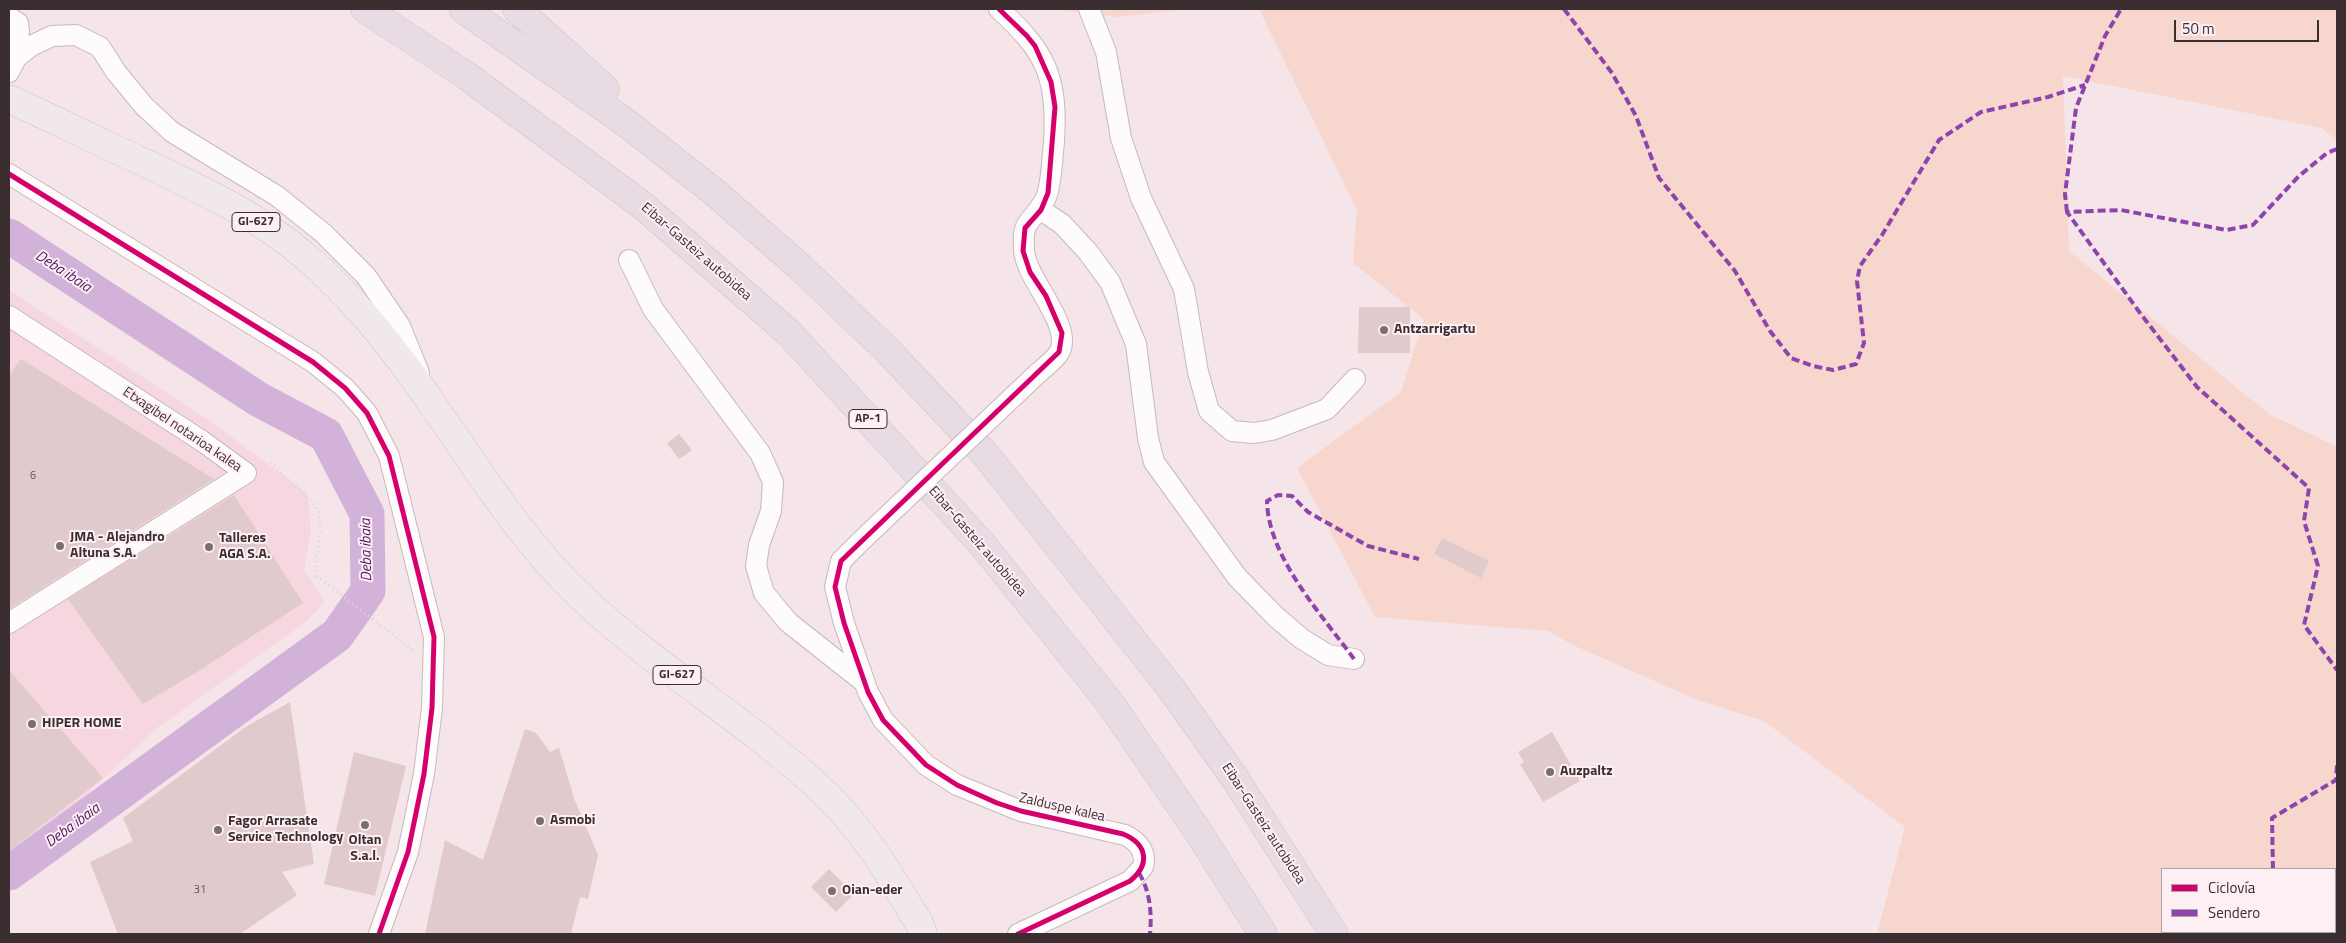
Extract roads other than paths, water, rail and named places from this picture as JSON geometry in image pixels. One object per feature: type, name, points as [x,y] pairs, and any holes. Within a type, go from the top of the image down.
[{"type":"highway","name":"Eibar-Gasteiz autobidea","points":[[365,9],[467,76],[642,205],[789,333],[982,544],[1104,696],[1197,830],[1263,934]]},
{"type":"highway","name":"Eibar-Gasteiz autobidea","points":[[463,9],[625,122],[713,191],[800,267],[888,351],[985,454],[1170,687],[1236,780],[1334,934]]},
{"type":"highway","points":[[517,9],[609,93],[625,122]]},
{"type":"main road","name":"GI-627","points":[[16,102],[231,206],[306,256],[367,318],[496,497],[566,582],[666,667],[741,722],[815,783],[848,816],[876,850],[919,923],[923,934]]},
{"type":"street","points":[[998,9],[1035,46],[1051,82],[1056,107],[1048,194],[1041,210],[1062,224],[1088,252],[1110,282],[1136,344],[1148,438],[1154,462],[1237,577],[1276,618],[1302,639],[1328,655],[1354,659]]},
{"type":"street","points":[[1090,9],[1106,52],[1124,147],[1148,212],[1184,289],[1198,372],[1208,410],[1232,431],[1254,433],[1272,430],[1327,409],[1354,379]]},
{"type":"street","points":[[9,17],[18,24],[19,30],[11,59]]},
{"type":"street","points":[[11,59],[31,46],[52,36],[76,35],[100,47],[116,72],[144,106],[172,132],[277,196],[323,233],[366,276],[400,326],[434,409]]},
{"type":"street","points":[[9,174],[313,362],[346,388],[367,413],[389,456],[434,638],[432,708],[424,774],[408,852],[379,934]]},
{"type":"street","name":"Zalduspe kalea","points":[[1018,934],[1130,881],[1142,867],[1144,860],[1141,848],[1134,840],[1125,835],[1022,811],[974,793],[939,775],[926,765],[883,720],[868,692],[844,623],[835,586],[841,561],[860,541],[1059,352],[1062,333],[1046,296],[1030,272],[1023,251],[1025,228],[1041,210]]},
{"type":"street","points":[[629,260],[653,309],[760,454],[773,482],[772,511],[759,545],[756,566],[764,593],[788,622],[864,682]]},
{"type":"street","name":"Etxagibel notarioa kalea","points":[[9,316],[202,441],[246,473],[9,623]]},
{"type":"waterway","name":"Deba ibaia","points":[[9,236],[258,399],[326,435],[367,514],[368,591],[337,635],[9,873]]},
{"type":"place","name":"Antzarrigartu","points":[[1384,330]]},
{"type":"place","name":"JMA - Alejandro Altuna S.A.","points":[[60,546]]},
{"type":"place","name":"Talleres AGA S.A.","points":[[209,547]]},
{"type":"place","name":"HIPER HOME","points":[[32,724]]},
{"type":"place","name":"Auzpaltz","points":[[1550,772]]},
{"type":"place","name":"Asmobi","points":[[540,821]]},
{"type":"place","name":"Oltan S.a.l.","points":[[365,825]]},
{"type":"place","name":"Fagor Arrasate Service Technology","points":[[218,830]]},
{"type":"place","name":"Oian-eder","points":[[832,891]]}]
